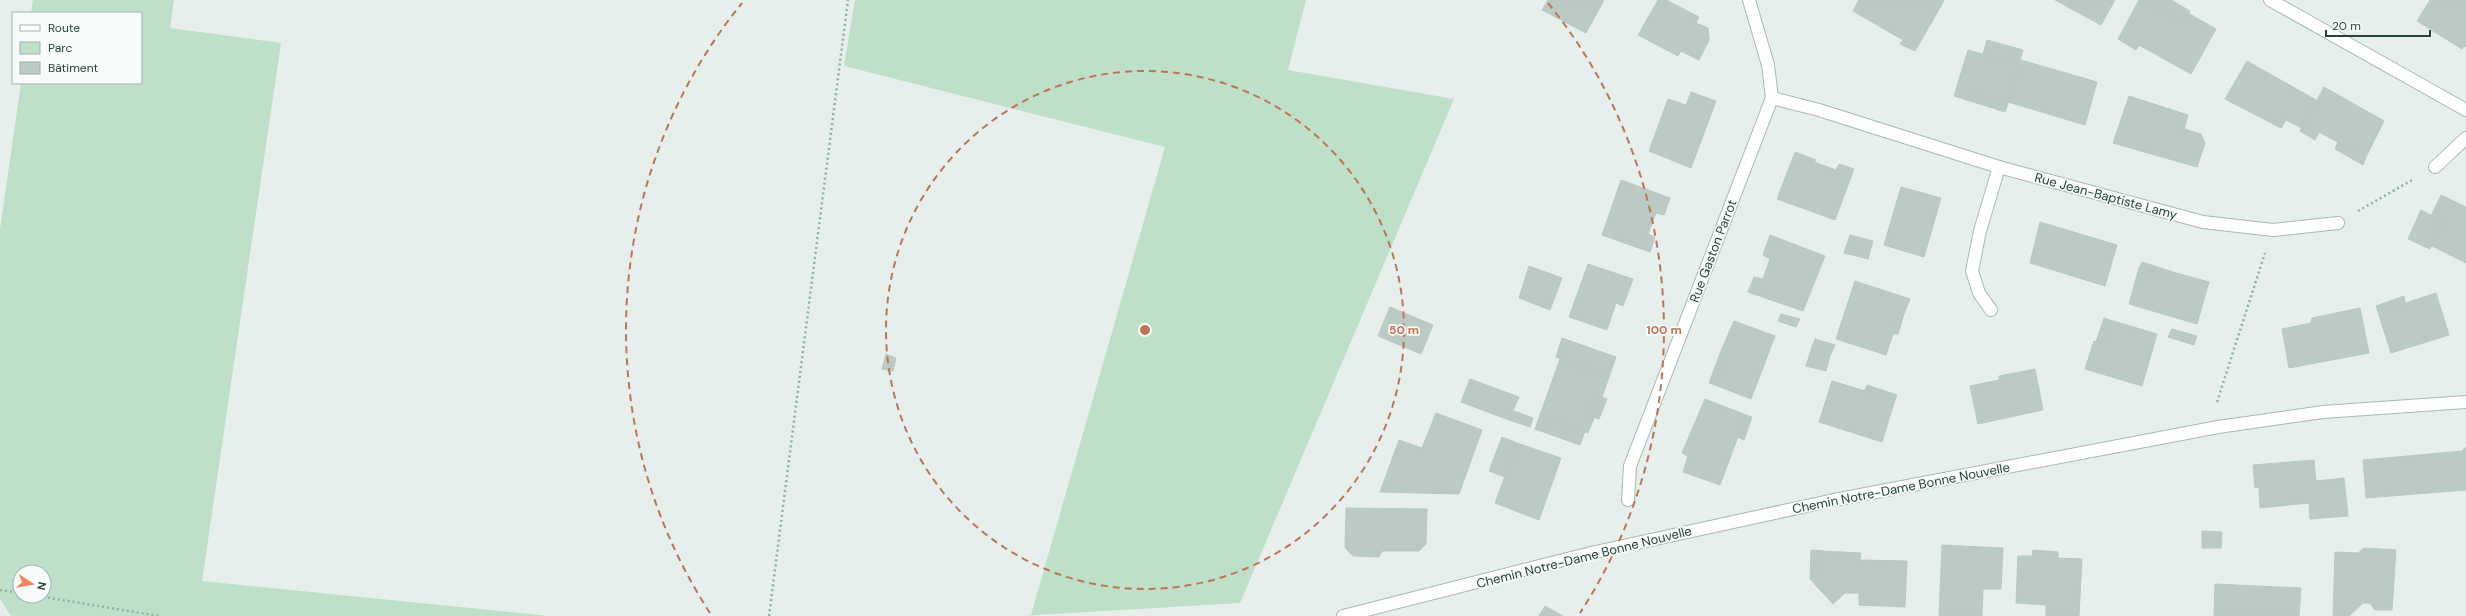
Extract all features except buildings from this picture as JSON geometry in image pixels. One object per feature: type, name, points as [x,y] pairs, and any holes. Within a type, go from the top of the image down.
[{"type":"street","name":"Rue Gaston Parrot","points":[[1628,500],[1630,466],[1772,98],[1768,66],[1749,0]]},
{"type":"street","points":[[2270,0],[2466,110]]},
{"type":"street","name":"Rue Jean-Baptiste Lamy","points":[[1772,98],[1819,110],[1999,167],[2203,222],[2273,230],[2338,223]]},
{"type":"street","points":[[2435,166],[2466,138]]},
{"type":"street","points":[[1991,310],[1979,293],[1972,271],[1980,231],[1999,167]]},
{"type":"street","name":"Chemin Notre-Dame Bonne Nouvelle","points":[[1342,616],[1591,553],[1834,500],[2218,427],[2323,412],[2466,402]]},
{"type":"path","points":[[769,616],[848,0]]},
{"type":"path","points":[[2338,223],[2435,166]]},
{"type":"path","points":[[2218,427],[2217,402],[2257,275],[2273,230]]},
{"type":"path","points":[[0,590],[12,592]]},
{"type":"path","points":[[52,598],[159,616]]},
{"type":"green space","points":[[33,0],[174,0],[170,28],[281,43],[202,581],[549,616],[11,616],[0,599],[0,229],[21,84],[142,84],[142,12],[31,12]]},
{"type":"green space","points":[[855,0],[1306,0],[1288,70],[1454,99],[1240,603],[1020,616],[1031,615],[1165,147],[844,66]]}]
